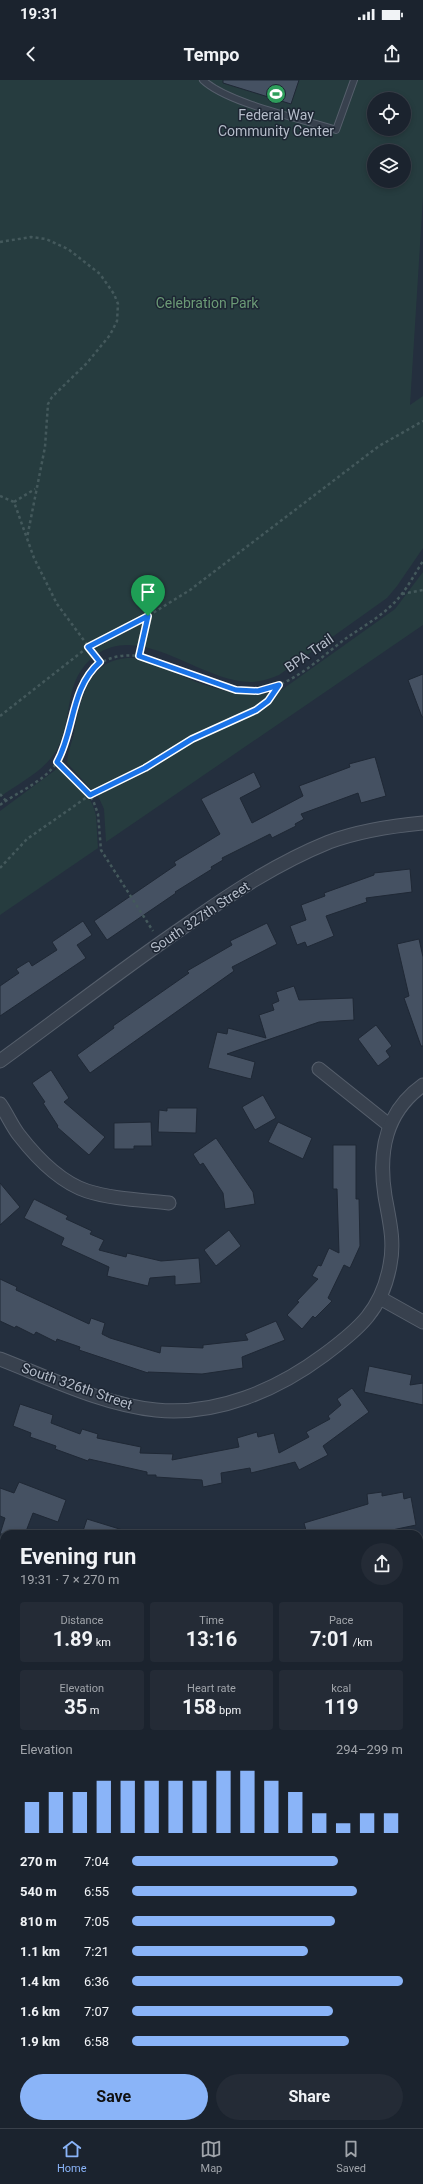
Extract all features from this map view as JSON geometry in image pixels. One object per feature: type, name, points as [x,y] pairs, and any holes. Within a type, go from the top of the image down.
[{"type":"street","name":"South 327th Street","points":[[0,1061],[161,942],[232,893],[289,861],[322,845],[358,833],[423,823]]},
{"type":"street","points":[[320,1069],[389,1125]]},
{"type":"street","name":"South 326th Street","points":[[0,1359],[118,1403],[157,1410],[198,1410],[233,1402],[268,1390],[306,1368],[352,1334],[364,1323],[380,1298],[392,1254],[392,1234],[384,1178],[384,1159],[389,1125],[400,1106],[423,1085]]},
{"type":"street","points":[[0,1104],[18,1134],[35,1154],[55,1172],[77,1187],[98,1194],[169,1203]]},
{"type":"street","points":[[380,1298],[423,1322]]},
{"type":"lane","points":[[203,80],[226,94],[336,130],[354,80]]},
{"type":"path","points":[[0,242],[16,238],[31,237],[46,240],[68,249],[100,274],[109,285],[118,304],[117,321],[110,335],[87,363],[52,397],[48,404],[44,447],[35,488],[27,538]]},
{"type":"path","points":[[0,716],[88,647],[148,616],[190,590],[379,446],[423,421]]},
{"type":"path","points":[[14,502],[35,488]]},
{"type":"path","points":[[0,496],[14,502],[34,558],[57,604],[100,662],[91,670],[81,686],[67,739],[57,762],[34,783],[0,805]]},
{"type":"path","name":"BPA Trail","points":[[100,662],[112,657],[139,656],[236,690],[258,691],[279,685],[290,679],[383,613],[402,594],[423,561]]},
{"type":"path","points":[[402,594],[423,590]]},
{"type":"path","points":[[139,656],[148,616]]},
{"type":"path","points":[[0,868],[27,839],[90,795],[145,768],[192,739],[256,710],[268,701],[279,685]]},
{"type":"path","points":[[57,762],[90,795],[98,814],[101,850],[161,942]]},
{"type":"path","points":[[0,794],[6,801]]},
{"type":"green space","name":"Celebration Park","points":[[0,80],[423,80],[423,197],[410,405],[423,396],[423,548],[387,598],[279,675],[268,679],[250,682],[231,679],[152,649],[133,645],[114,647],[96,655],[85,665],[73,688],[62,739],[56,751],[38,771],[0,797]]},
{"type":"green space","points":[[423,572],[423,625],[106,842],[104,809],[99,798],[67,763],[81,703],[92,678],[100,668],[111,662],[125,658],[143,659],[193,681],[226,691],[244,694],[261,694],[280,691],[395,609]]},
{"type":"green space","points":[[58,768],[61,768],[77,784],[91,802],[96,816],[98,848],[0,915],[0,811]]},
{"type":"building","name":"Federal Way Community Center","points":[[223,80],[299,80],[291,104],[223,83]]},
{"type":"building","points":[[423,674],[423,717],[422,717],[408,680]]},
{"type":"building","points":[[375,757],[386,796],[361,803],[358,793],[301,814],[304,819],[295,824],[296,826],[272,838],[270,834],[222,858],[223,860],[211,867],[212,869],[175,892],[176,893],[107,940],[94,921],[176,865],[174,862],[220,834],[201,799],[254,772],[261,787],[240,798],[252,823],[303,796],[299,786],[350,767],[349,764]]},
{"type":"building","points":[[410,869],[412,892],[366,898],[367,902],[326,916],[334,936],[307,947],[305,942],[297,945],[290,926],[306,920],[301,905],[325,896],[324,893],[374,875],[374,873]]},
{"type":"building","points":[[83,921],[92,935],[77,945],[86,958],[0,1016],[0,986],[19,973],[16,969],[29,961],[32,966],[57,950],[52,942]]},
{"type":"building","points":[[267,923],[277,944],[232,967],[234,971],[90,1073],[77,1055],[114,1028],[113,1026],[189,973],[187,971],[232,945],[230,941]]},
{"type":"building","points":[[419,939],[423,957],[423,1046],[421,1046],[404,998],[409,996],[397,944]]},
{"type":"building","points":[[294,986],[299,1000],[353,998],[354,1020],[319,1022],[227,1054],[255,1062],[251,1079],[208,1068],[217,1032],[227,1034],[228,1028],[266,1038],[259,1015],[274,1010],[272,1004],[279,1001],[276,992]]},
{"type":"building","points":[[376,1025],[392,1046],[386,1051],[390,1057],[378,1066],[358,1039]]},
{"type":"building","points":[[51,1070],[69,1098],[64,1102],[105,1137],[89,1155],[57,1127],[58,1126],[43,1103],[45,1102],[32,1083]]},
{"type":"building","points":[[263,1095],[276,1118],[255,1130],[242,1107]]},
{"type":"building","points":[[167,1108],[197,1108],[196,1133],[158,1132],[159,1110],[167,1111]]},
{"type":"building","points":[[151,1122],[152,1146],[134,1146],[134,1149],[114,1149],[114,1123]]},
{"type":"building","points":[[278,1122],[312,1138],[303,1159],[268,1142]]},
{"type":"building","points":[[216,1138],[253,1192],[255,1204],[225,1209],[223,1193],[203,1163],[200,1165],[193,1154]]},
{"type":"building","points":[[333,1145],[356,1145],[356,1199],[359,1199],[360,1246],[350,1268],[344,1265],[328,1298],[332,1301],[315,1318],[313,1316],[302,1329],[287,1315],[299,1302],[297,1301],[318,1279],[312,1276],[318,1265],[321,1266],[329,1248],[339,1253],[337,1189],[333,1189]]},
{"type":"building","points":[[0,1183],[20,1207],[0,1225]]},
{"type":"building","points":[[34,1199],[68,1216],[66,1219],[92,1231],[90,1234],[104,1240],[99,1250],[126,1257],[127,1253],[161,1261],[199,1258],[201,1283],[175,1285],[175,1276],[150,1278],[148,1286],[107,1276],[109,1267],[61,1245],[64,1238],[24,1218]]},
{"type":"building","points":[[229,1230],[241,1246],[216,1266],[204,1250]]},
{"type":"building","points":[[0,1279],[17,1287],[16,1290],[89,1324],[91,1318],[105,1323],[102,1334],[110,1338],[160,1353],[161,1346],[203,1348],[203,1345],[248,1340],[245,1334],[276,1321],[285,1340],[242,1357],[243,1368],[202,1374],[148,1373],[79,1350],[80,1347],[57,1339],[56,1342],[36,1332],[34,1335],[16,1326],[15,1328],[0,1321]]},
{"type":"building","points":[[369,1366],[412,1375],[410,1385],[423,1383],[423,1405],[364,1392]]},
{"type":"building","points":[[352,1388],[369,1412],[323,1446],[328,1455],[299,1470],[295,1462],[251,1473],[250,1468],[221,1473],[222,1483],[203,1487],[202,1480],[156,1477],[156,1475],[147,1475],[147,1472],[89,1459],[88,1461],[55,1449],[56,1446],[30,1437],[31,1433],[13,1426],[20,1404],[53,1415],[51,1423],[80,1434],[82,1429],[98,1434],[97,1438],[141,1447],[140,1453],[173,1454],[172,1460],[239,1447],[237,1438],[257,1432],[258,1437],[274,1433],[279,1453],[309,1437],[306,1432],[330,1419],[328,1416],[341,1405],[337,1399]]},
{"type":"building","points":[[19,1482],[66,1500],[58,1522],[33,1513],[27,1530],[1,1530],[5,1518],[0,1516],[0,1488],[14,1493]]},
{"type":"building","points":[[382,1492],[382,1496],[403,1492],[404,1499],[411,1497],[416,1525],[392,1530],[306,1530],[304,1523],[368,1504],[367,1494]]},
{"type":"building","points":[[87,1519],[123,1530],[83,1530]]},
{"type":"place","name":"Federal Way Community Center","points":[[276,94]]},
{"type":"route","points":[[148,616],[139,656],[157,661],[212,683],[236,690],[247,692],[258,691],[279,685],[268,701],[256,710],[192,739],[145,768],[90,795],[57,762],[64,751],[81,686],[91,670],[100,662],[88,647],[114,635],[148,616]]}]
